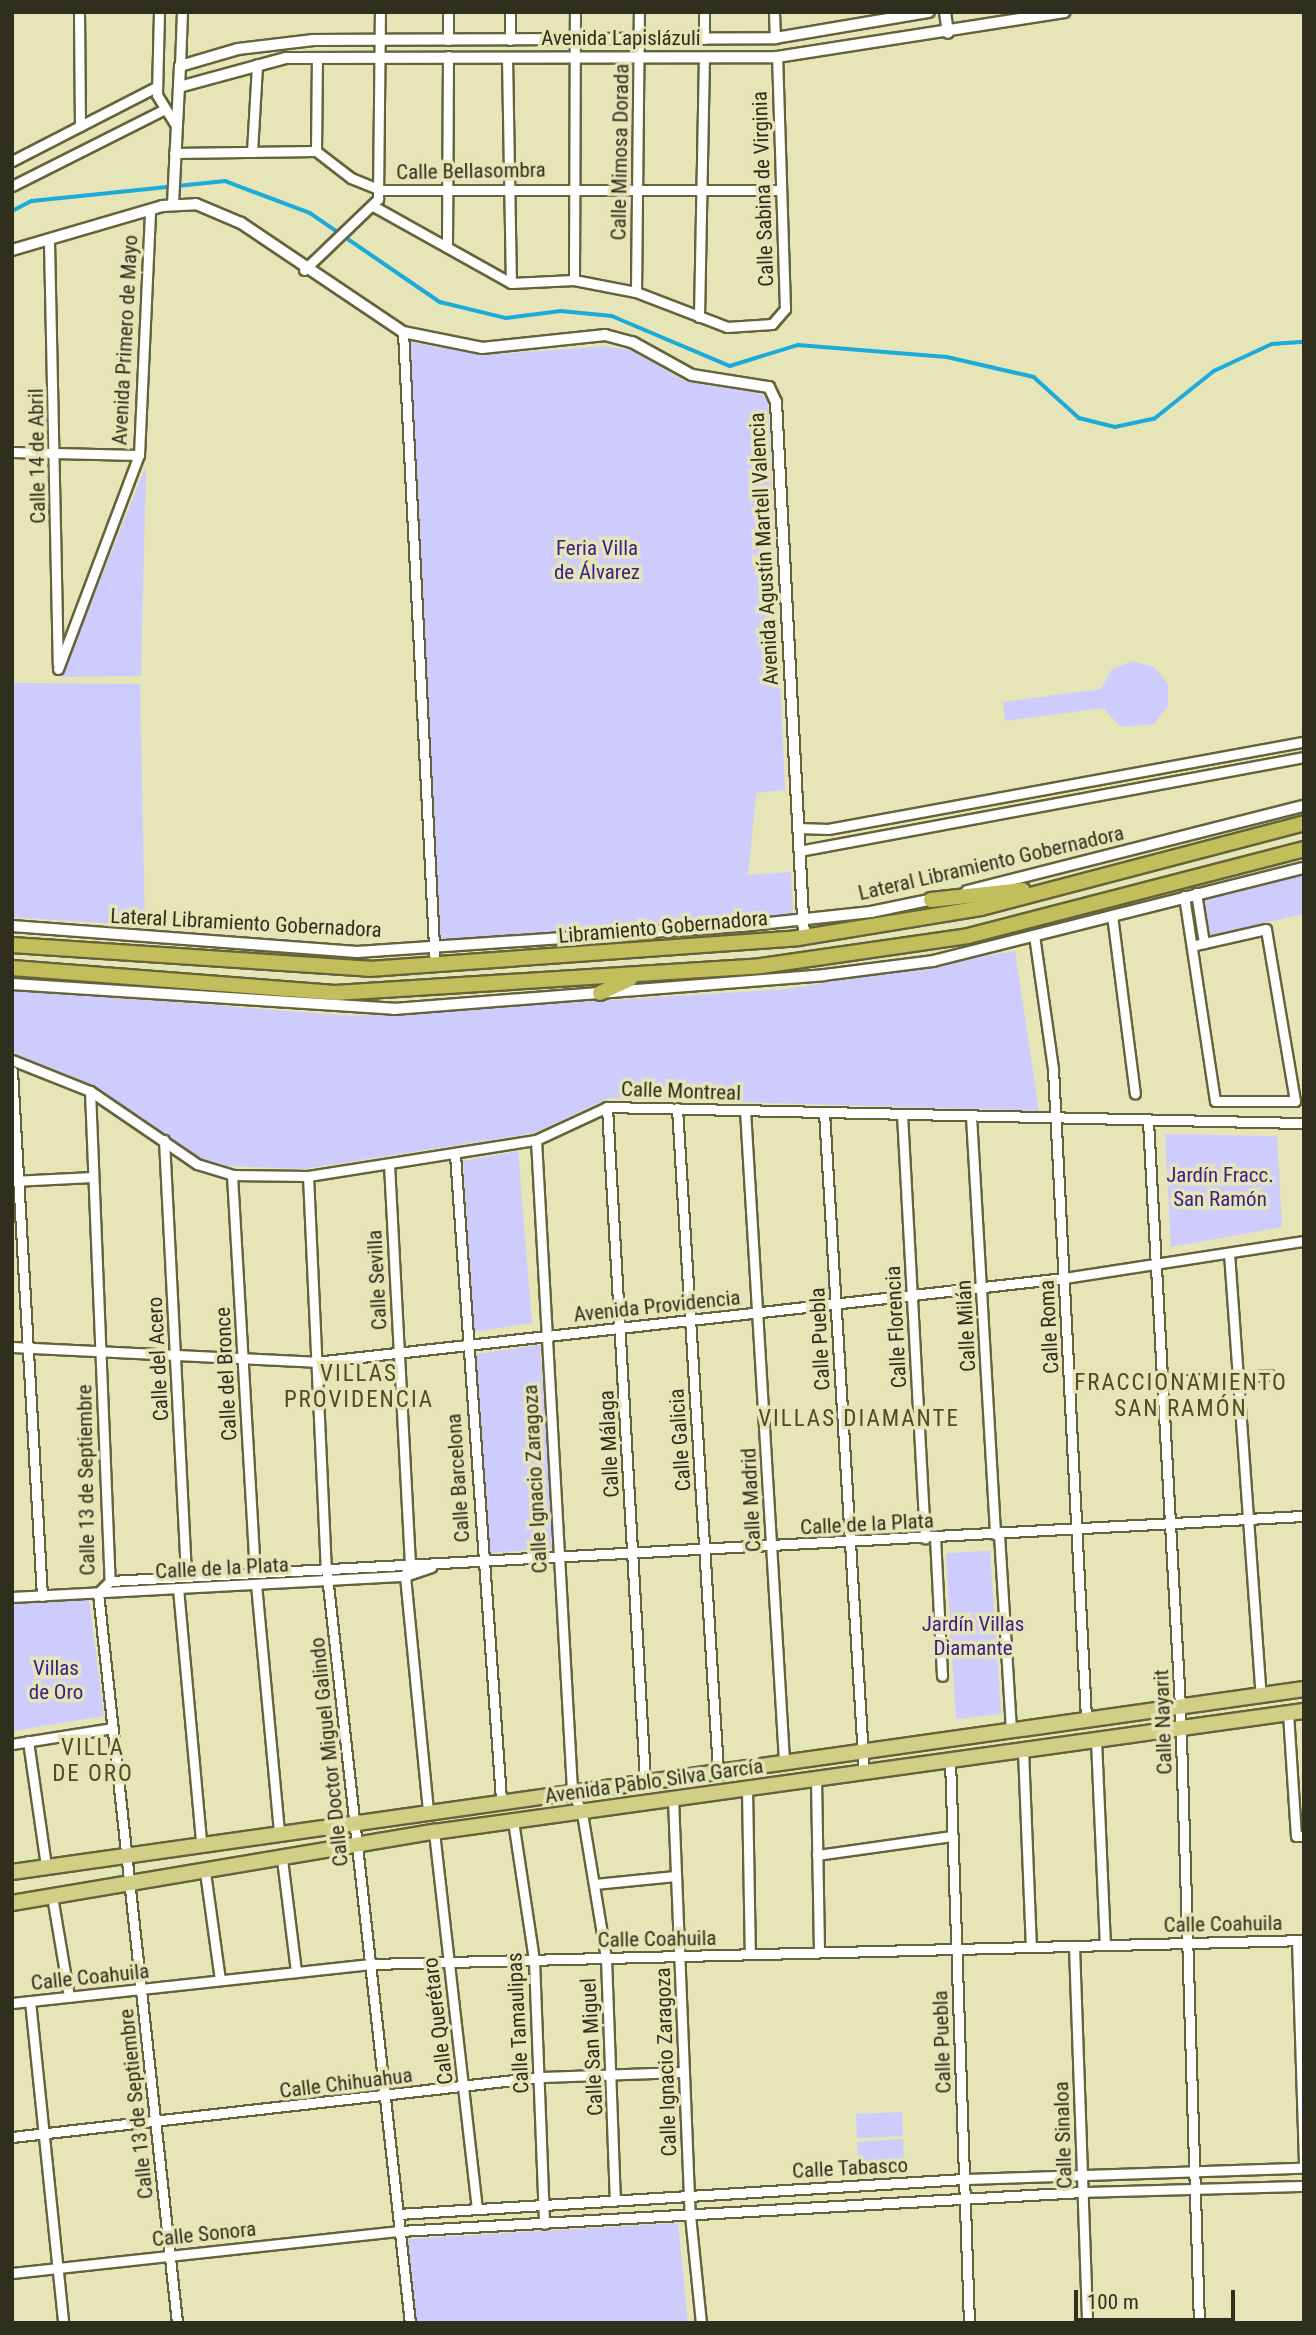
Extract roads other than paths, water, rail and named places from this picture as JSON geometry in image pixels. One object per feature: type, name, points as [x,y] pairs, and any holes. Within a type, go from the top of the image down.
[{"type":"highway","name":"Libramiento Gobernadora","points":[[12,945],[311,967],[435,965],[804,937],[940,917],[1304,823]]},
{"type":"highway","points":[[12,968],[335,993],[638,975],[912,947],[1304,849]]},
{"type":"highway","points":[[1269,858],[1304,858]]},
{"type":"highway","points":[[931,900],[1055,887]]},
{"type":"highway","points":[[600,993],[638,975]]},
{"type":"main road","name":"Avenida Pablo Silva García","points":[[12,1872],[501,1799],[1304,1689]]},
{"type":"main road","name":"Avenida Pablo Silva García","points":[[12,1903],[433,1832],[1304,1711]]},
{"type":"street","points":[[79,12],[80,126]]},
{"type":"street","points":[[159,12],[156,87],[163,110],[176,125]]},
{"type":"street","points":[[173,204],[182,12]]},
{"type":"street","points":[[304,270],[375,207],[380,190],[380,12]]},
{"type":"street","points":[[448,12],[448,40]]},
{"type":"street","points":[[510,12],[510,40]]},
{"type":"street","points":[[574,281],[575,12]]},
{"type":"street","name":"Calle Mimosa Dorada","points":[[636,292],[639,12]]},
{"type":"street","points":[[704,12],[704,39]]},
{"type":"street","points":[[774,12],[775,37]]},
{"type":"street","name":"Avenida Lapislázuli","points":[[180,66],[275,42],[775,37],[929,12]]},
{"type":"street","points":[[945,12],[948,33]]},
{"type":"street","name":"Avenida Lapislázuli","points":[[179,87],[257,64],[317,57],[777,57],[948,33],[1064,12]]},
{"type":"street","points":[[447,247],[448,56]]},
{"type":"street","points":[[174,153],[316,151],[317,57]]},
{"type":"street","points":[[507,57],[511,283]]},
{"type":"street","name":"Calle Sabina de Virginia","points":[[699,317],[747,328],[781,319],[777,57]]},
{"type":"street","points":[[375,207],[511,283],[574,281],[636,292],[699,317],[704,58]]},
{"type":"street","points":[[252,152],[257,64]]},
{"type":"street","points":[[12,161],[156,87]]},
{"type":"street","points":[[12,186],[163,110]]},
{"type":"street","name":"Calle Bellasombra","points":[[316,151],[351,178],[380,190],[574,187],[779,190]]},
{"type":"street","name":"Avenida Agustín Martell Valencia","points":[[12,250],[50,242],[173,204],[220,211],[304,270],[403,332],[482,348],[605,335],[632,342],[692,375],[762,385],[774,393],[804,937]]},
{"type":"street","name":"Avenida Primero de Mayo","points":[[58,669],[139,455],[150,209]]},
{"type":"street","name":"Calle 14 de Abril","points":[[50,242],[58,669]]},
{"type":"street","points":[[403,332],[435,965]]},
{"type":"street","points":[[12,452],[139,455]]},
{"type":"street","points":[[798,828],[828,829],[1304,742]]},
{"type":"street","points":[[799,851],[1304,757]]},
{"type":"street","points":[[1174,765],[1177,779]]},
{"type":"street","points":[[1016,795],[1018,810]]},
{"type":"street","name":"Lateral Libramiento Gobernadora","points":[[12,926],[315,950],[434,948],[803,920],[931,900],[1304,806]]},
{"type":"street","points":[[12,984],[368,1008],[600,993],[865,970],[1034,935],[1196,892],[1304,868]]},
{"type":"street","points":[[1196,892],[1204,943]]},
{"type":"street","points":[[1184,896],[1214,1101],[1294,1101],[1266,929],[1192,946]]},
{"type":"street","points":[[1112,915],[1135,1094]]},
{"type":"street","name":"Calle Roma","points":[[1034,935],[1056,1119],[1086,1719]]},
{"type":"street","name":"Calle Montreal","points":[[12,1060],[90,1091],[197,1164],[232,1175],[308,1176],[536,1140],[607,1107],[1304,1123]]},
{"type":"street","points":[[12,1071],[15,1181],[28,1348],[42,1596]]},
{"type":"street","name":"Calle 13 de Septiembre","points":[[90,1091],[110,1581],[98,1593],[177,2323]]},
{"type":"street","name":"Calle Málaga","points":[[607,1107],[645,1780]]},
{"type":"street","name":"Calle Galicia","points":[[677,1108],[718,1770]]},
{"type":"street","name":"Calle Madrid","points":[[745,1110],[783,1761]]},
{"type":"street","name":"Calle Puebla","points":[[824,1112],[864,1773]]},
{"type":"street","name":"Calle Florencia","points":[[902,1114],[912,1295],[942,1676]]},
{"type":"street","name":"Calle Milán","points":[[971,1116],[1011,1728]]},
{"type":"street","name":"Calle Nayarit","points":[[1148,1121],[1181,1728],[1199,2323]]},
{"type":"street","name":"Calle del Acero","points":[[164,1140],[186,1576]]},
{"type":"street","name":"Calle Ignacio Zaragoza","points":[[536,1140],[544,1337],[572,1790],[582,1813]]},
{"type":"street","name":"Calle Barcelona","points":[[455,1154],[481,1564],[501,1799]]},
{"type":"street","name":"Calle Sevilla","points":[[389,1164],[410,1562]]},
{"type":"street","name":"Calle del Bronce","points":[[232,1175],[255,1571]]},
{"type":"street","name":"Calle Doctor Miguel Galindo","points":[[308,1176],[326,1567],[410,2323]]},
{"type":"street","points":[[15,1181],[93,1177]]},
{"type":"street","name":"Avenida Providencia","points":[[12,1347],[316,1362],[1064,1278],[1304,1241]]},
{"type":"street","points":[[1229,1253],[1261,1695]]},
{"type":"street","points":[[1162,1382],[1270,1375]]},
{"type":"street","name":"Calle de la Plata","points":[[110,1581],[410,1562],[432,1566],[481,1564],[1304,1516]]},
{"type":"street","points":[[410,1562],[405,1576],[429,1810]]},
{"type":"street","name":"Calle de la Plata","points":[[12,1597],[405,1576],[432,1566]]},
{"type":"street","points":[[256,1584],[279,1832]]},
{"type":"street","points":[[178,1588],[201,1843]]},
{"type":"street","points":[[1288,1713],[1296,1836],[1304,1836]]},
{"type":"street","points":[[12,1744],[113,1728]]},
{"type":"street","points":[[1096,1740],[1105,1945]]},
{"type":"street","points":[[27,1741],[46,1866]]},
{"type":"street","points":[[1023,1750],[1031,1947]]},
{"type":"street","name":"Calle Puebla","points":[[950,1760],[969,2323]]},
{"type":"street","points":[[816,1779],[819,1952]]},
{"type":"street","points":[[747,1789],[750,1954]]},
{"type":"street","name":"Calle Ignacio Zaragoza","points":[[673,1799],[690,2216],[701,2323]]},
{"type":"street","name":"Calle San Miguel","points":[[582,1813],[606,1958],[615,2198]]},
{"type":"street","name":"Calle Tamaulipas","points":[[513,1821],[534,1960],[544,2224]]},
{"type":"street","name":"Calle Querétaro","points":[[433,1832],[477,2207]]},
{"type":"street","points":[[817,1855],[953,1836]]},
{"type":"street","points":[[282,1859],[296,1972]]},
{"type":"street","points":[[205,1872],[220,1980]]},
{"type":"street","points":[[594,1884],[676,1875]]},
{"type":"street","points":[[51,1896],[69,1997]]},
{"type":"street","points":[[1300,1940],[1304,2166]]},
{"type":"street","name":"Calle Coahuila","points":[[12,2003],[371,1964],[1300,1940]]},
{"type":"street","name":"Calle Sinaloa","points":[[1074,1946],[1087,2323]]},
{"type":"street","points":[[30,2001],[63,2323]]},
{"type":"street","name":"Calle Chihuahua","points":[[12,2137],[540,2077],[684,2072]]},
{"type":"street","name":"Calle Tabasco","points":[[398,2214],[615,2198],[964,2179],[1304,2166]]},
{"type":"street","name":"Calle Tabasco","points":[[400,2231],[1083,2192],[1304,2186]]},
{"type":"street","points":[[821,2188],[822,2207]]},
{"type":"street","name":"Calle Sonora","points":[[12,2273],[400,2231]]},
{"type":"waterway","points":[[12,211],[32,201],[225,181],[310,213],[440,302],[506,318],[561,311],[612,316],[730,366],[798,345],[947,357],[1034,377],[1079,418],[1115,427],[1154,419],[1214,371],[1272,344],[1304,342]]},
{"type":"district","name":"VILLAS PROVIDENCIA","points":[[359,1387]]},
{"type":"district","name":"FRACCIONAMIENTO SAN RAMÓN","points":[[1181,1396]]},
{"type":"district","name":"VILLAS DIAMANTE","points":[[859,1419]]},
{"type":"district","name":"VILLA DE ORO","points":[[93,1761]]},
{"type":"park label","name":"Feria Villa de Álvarez","points":[[597,560]]},
{"type":"park label","name":"Jardín Fracc. San Ramón","points":[[1220,1187]]},
{"type":"park label","name":"Jardín Villas Diamante","points":[[973,1636]]},
{"type":"park label","name":"Villas de Oro","points":[[56,1680]]}]
